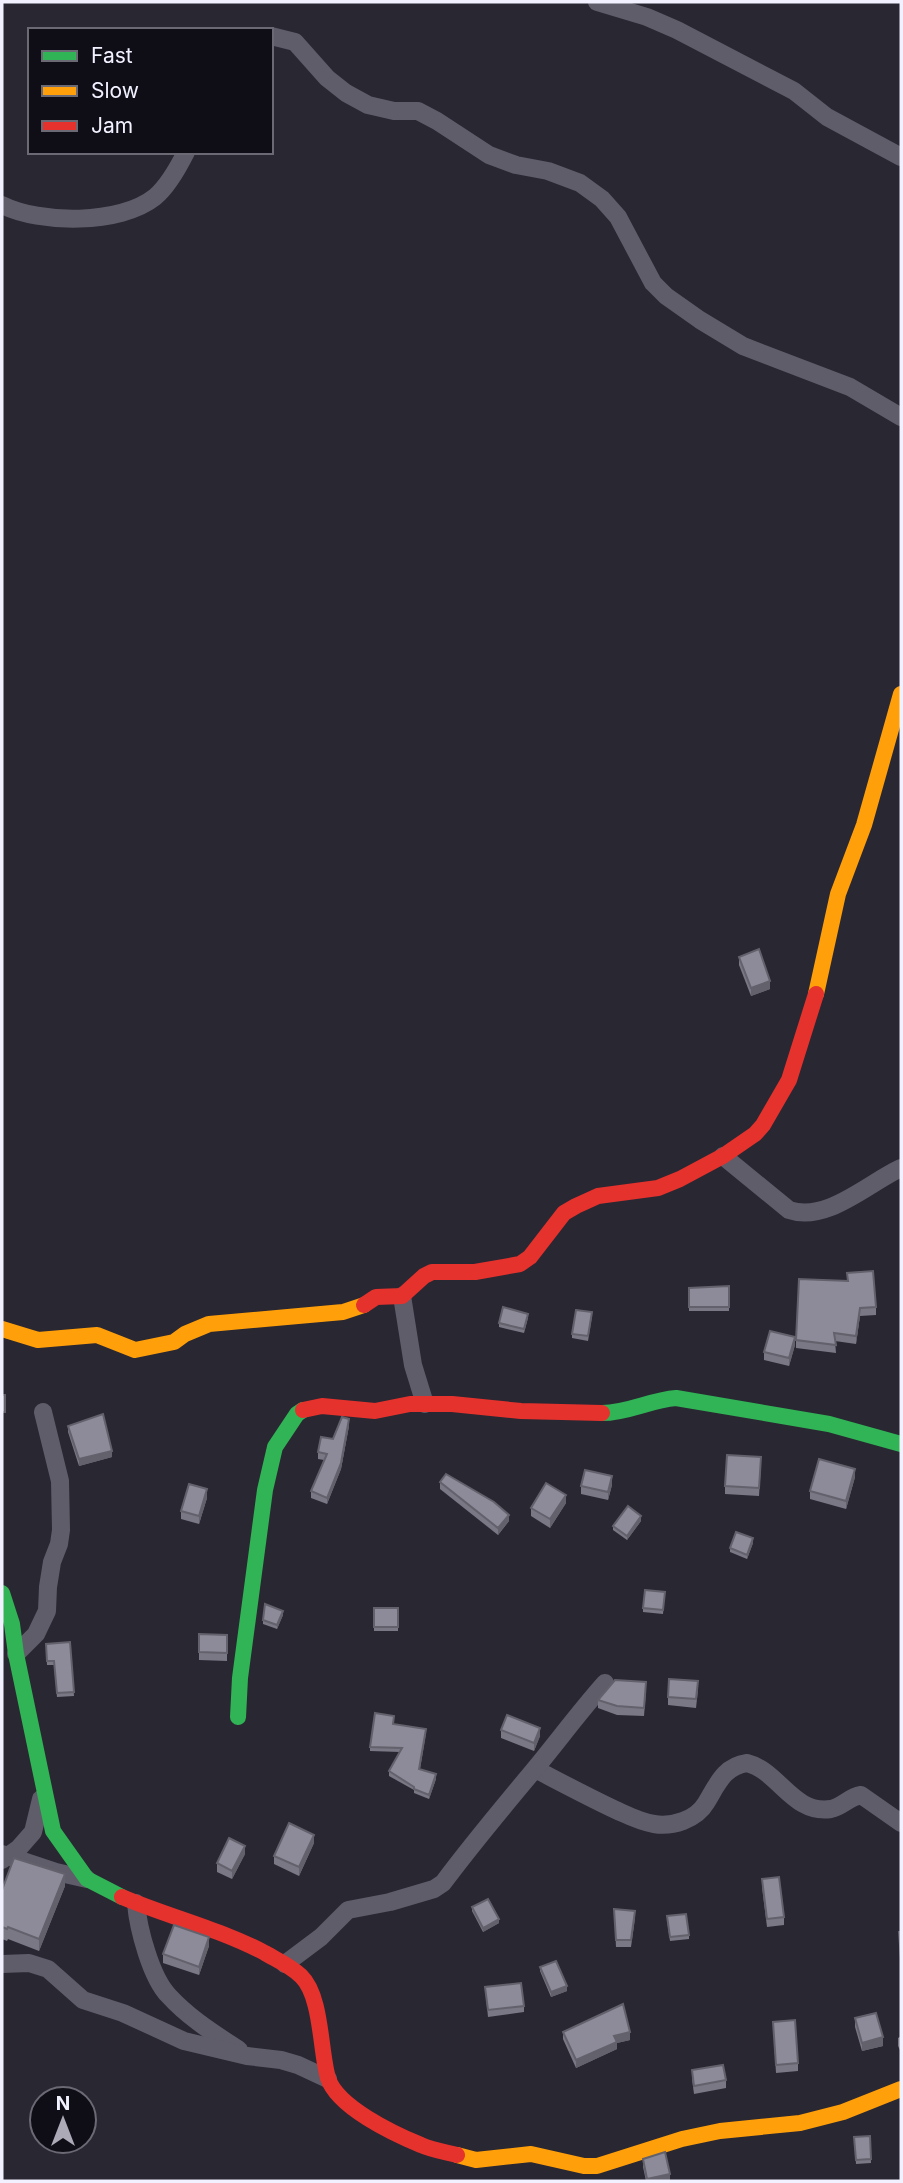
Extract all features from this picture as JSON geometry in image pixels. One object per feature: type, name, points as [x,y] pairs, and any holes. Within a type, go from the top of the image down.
[{"type":"street","points":[[597,2],[647,17],[677,30],[794,92],[827,117],[901,157]]},
{"type":"street","points":[[273,36],[295,42],[327,78],[368,105],[394,111],[418,111],[489,155],[580,183],[602,199],[618,217],[653,283],[666,296],[743,346],[850,387],[901,417]]},
{"type":"street","points":[[2,205],[53,219],[83,219],[125,212],[154,197],[178,169],[185,154]]},
{"type":"street","points":[[2,1329],[38,1340],[97,1335],[130,1349],[144,1349],[174,1342],[192,1330],[209,1324],[343,1312],[360,1307],[376,1297],[402,1296],[432,1272],[475,1272],[520,1264],[530,1257],[565,1213],[576,1206],[598,1196],[658,1188],[680,1180],[723,1156],[763,1125],[789,1080],[814,1002],[838,894],[864,825],[901,694]]},
{"type":"street","points":[[723,1156],[789,1210],[799,1214],[818,1212],[850,1198],[901,1168]]},
{"type":"street","points":[[402,1296],[413,1365],[425,1404]]},
{"type":"street","points":[[238,1717],[240,1678],[265,1490],[275,1447],[297,1414],[311,1407],[374,1411],[410,1404],[452,1404],[521,1411],[610,1413],[676,1398],[829,1424],[901,1444]]},
{"type":"street","points":[[16,1654],[36,1634],[47,1611],[48,1587],[61,1530],[60,1481],[43,1412]]},
{"type":"street","points":[[2,1593],[12,1624],[42,1792],[53,1831],[87,1879]]},
{"type":"street","points":[[285,1964],[321,1937],[348,1910],[390,1902],[434,1889],[443,1883],[576,1716],[606,1683]]},
{"type":"street","points":[[535,1769],[644,1822],[672,1825],[695,1815],[704,1807],[725,1773],[734,1766],[747,1763],[769,1774],[805,1806],[831,1809],[861,1795],[901,1824]]},
{"type":"street","points":[[3,1857],[19,1848],[33,1832],[42,1792]]},
{"type":"street","points":[[3,1857],[87,1879],[136,1903],[238,1939],[285,1964],[303,1977],[311,1994],[320,2024],[328,2079],[338,2095],[388,2130],[423,2146],[476,2160],[531,2154],[584,2166],[607,2163],[652,2147],[720,2131],[800,2123],[843,2112],[901,2089]]},
{"type":"street","points":[[136,1903],[138,1926],[167,1995],[196,2021],[247,2056]]},
{"type":"street","points":[[2,1964],[29,1963],[48,1969],[83,2000],[123,2013],[184,2040],[247,2056],[281,2060],[328,2079]]},
{"type":"building","points":[[759,949],[770,981],[751,988],[739,957]]},
{"type":"building","points":[[873,1271],[876,1307],[860,1308],[856,1336],[834,1333],[836,1345],[796,1340],[799,1279],[848,1281],[847,1273]]},
{"type":"building","points":[[729,1286],[729,1307],[689,1307],[689,1288]]},
{"type":"building","points":[[503,1307],[528,1314],[524,1329],[499,1323]]},
{"type":"building","points":[[576,1310],[592,1312],[588,1336],[572,1334]]},
{"type":"building","points":[[770,1331],[795,1337],[789,1358],[764,1352]]},
{"type":"building","points":[[2,1395],[5,1395],[5,1412],[2,1412]]},
{"type":"building","points":[[103,1414],[112,1451],[79,1459],[68,1426]]},
{"type":"building","points":[[342,1417],[349,1419],[341,1463],[327,1498],[311,1491],[327,1454],[318,1452],[321,1437],[333,1439]]},
{"type":"building","points":[[727,1455],[761,1457],[759,1488],[725,1486]]},
{"type":"building","points":[[819,1459],[855,1469],[846,1501],[810,1491]]},
{"type":"building","points":[[585,1470],[612,1476],[608,1492],[581,1486]]},
{"type":"building","points":[[446,1474],[494,1502],[509,1515],[498,1528],[440,1482]]},
{"type":"building","points":[[546,1483],[566,1495],[550,1519],[531,1508]]},
{"type":"building","points":[[189,1484],[207,1489],[199,1516],[181,1511]]},
{"type":"building","points":[[628,1506],[641,1516],[627,1536],[613,1526]]},
{"type":"building","points":[[736,1532],[753,1538],[747,1555],[730,1548]]},
{"type":"building","points":[[645,1590],[665,1592],[663,1610],[643,1608]]},
{"type":"building","points":[[265,1604],[283,1611],[277,1625],[263,1620]]},
{"type":"building","points":[[374,1608],[398,1608],[398,1627],[374,1627]]},
{"type":"building","points":[[199,1634],[227,1635],[227,1653],[199,1652]]},
{"type":"building","points":[[70,1642],[74,1692],[57,1693],[54,1661],[47,1661],[46,1644]]},
{"type":"building","points":[[669,1679],[698,1681],[696,1699],[668,1697]]},
{"type":"building","points":[[615,1680],[646,1682],[644,1708],[617,1706],[598,1700]]},
{"type":"building","points":[[375,1713],[394,1716],[393,1724],[426,1729],[419,1769],[436,1774],[429,1795],[414,1789],[389,1771],[402,1748],[370,1747]]},
{"type":"building","points":[[507,1715],[540,1728],[534,1743],[501,1730]]},
{"type":"building","points":[[289,1823],[314,1835],[299,1867],[274,1856]]},
{"type":"building","points":[[229,1838],[245,1846],[232,1871],[217,1863]]},
{"type":"building","points":[[14,1858],[65,1874],[39,1939],[2,1927],[2,1890]]},
{"type":"building","points":[[779,1877],[784,1917],[767,1919],[762,1879]]},
{"type":"building","points":[[488,1899],[499,1919],[483,1928],[472,1907]]},
{"type":"building","points":[[614,1909],[635,1911],[631,1940],[616,1940]]},
{"type":"building","points":[[686,1914],[689,1935],[670,1937],[667,1916]]},
{"type":"building","points":[[174,1925],[209,1937],[199,1967],[163,1954]]},
{"type":"building","points":[[556,1961],[567,1986],[551,1992],[540,1967]]},
{"type":"building","points":[[521,1983],[524,2006],[488,2010],[485,1987]]},
{"type":"building","points":[[623,2004],[630,2032],[614,2036],[617,2042],[576,2060],[563,2032]]},
{"type":"building","points":[[876,2013],[883,2037],[862,2043],[855,2018]]},
{"type":"building","points":[[795,2020],[798,2063],[776,2065],[773,2022]]},
{"type":"building","points":[[723,2065],[726,2080],[694,2086],[692,2070]]},
{"type":"building","points":[[870,2136],[871,2159],[856,2160],[854,2137]]},
{"type":"building","points":[[665,2152],[670,2174],[647,2179],[643,2159]]},
{"type":"traffic: fast","points":[[602,1413],[676,1398],[829,1424],[901,1444]]},
{"type":"traffic: fast","points":[[238,1717],[240,1678],[265,1490],[275,1447],[297,1414],[303,1410]]},
{"type":"traffic: fast","points":[[2,1593],[12,1624],[53,1831],[87,1879],[122,1897]]},
{"type":"traffic: slow","points":[[816,994],[838,894],[864,825],[901,694]]},
{"type":"traffic: slow","points":[[2,1329],[38,1340],[97,1335],[135,1350],[174,1342],[209,1324],[343,1312],[364,1305]]},
{"type":"traffic: slow","points":[[457,2155],[476,2160],[531,2154],[584,2166],[597,2166],[682,2139],[720,2131],[800,2123],[843,2112],[901,2089]]},
{"type":"traffic: jam","points":[[364,1305],[376,1297],[402,1296],[432,1272],[475,1272],[520,1264],[530,1257],[564,1213],[576,1206],[598,1196],[658,1188],[723,1156],[755,1134],[789,1080],[816,994]]},
{"type":"traffic: jam","points":[[303,1410],[322,1406],[375,1411],[410,1404],[452,1404],[521,1411],[602,1413]]},
{"type":"traffic: jam","points":[[122,1897],[230,1937],[297,1972],[308,1985],[313,1997],[325,2067],[333,2089],[354,2109],[396,2134],[425,2147],[457,2155]]}]
